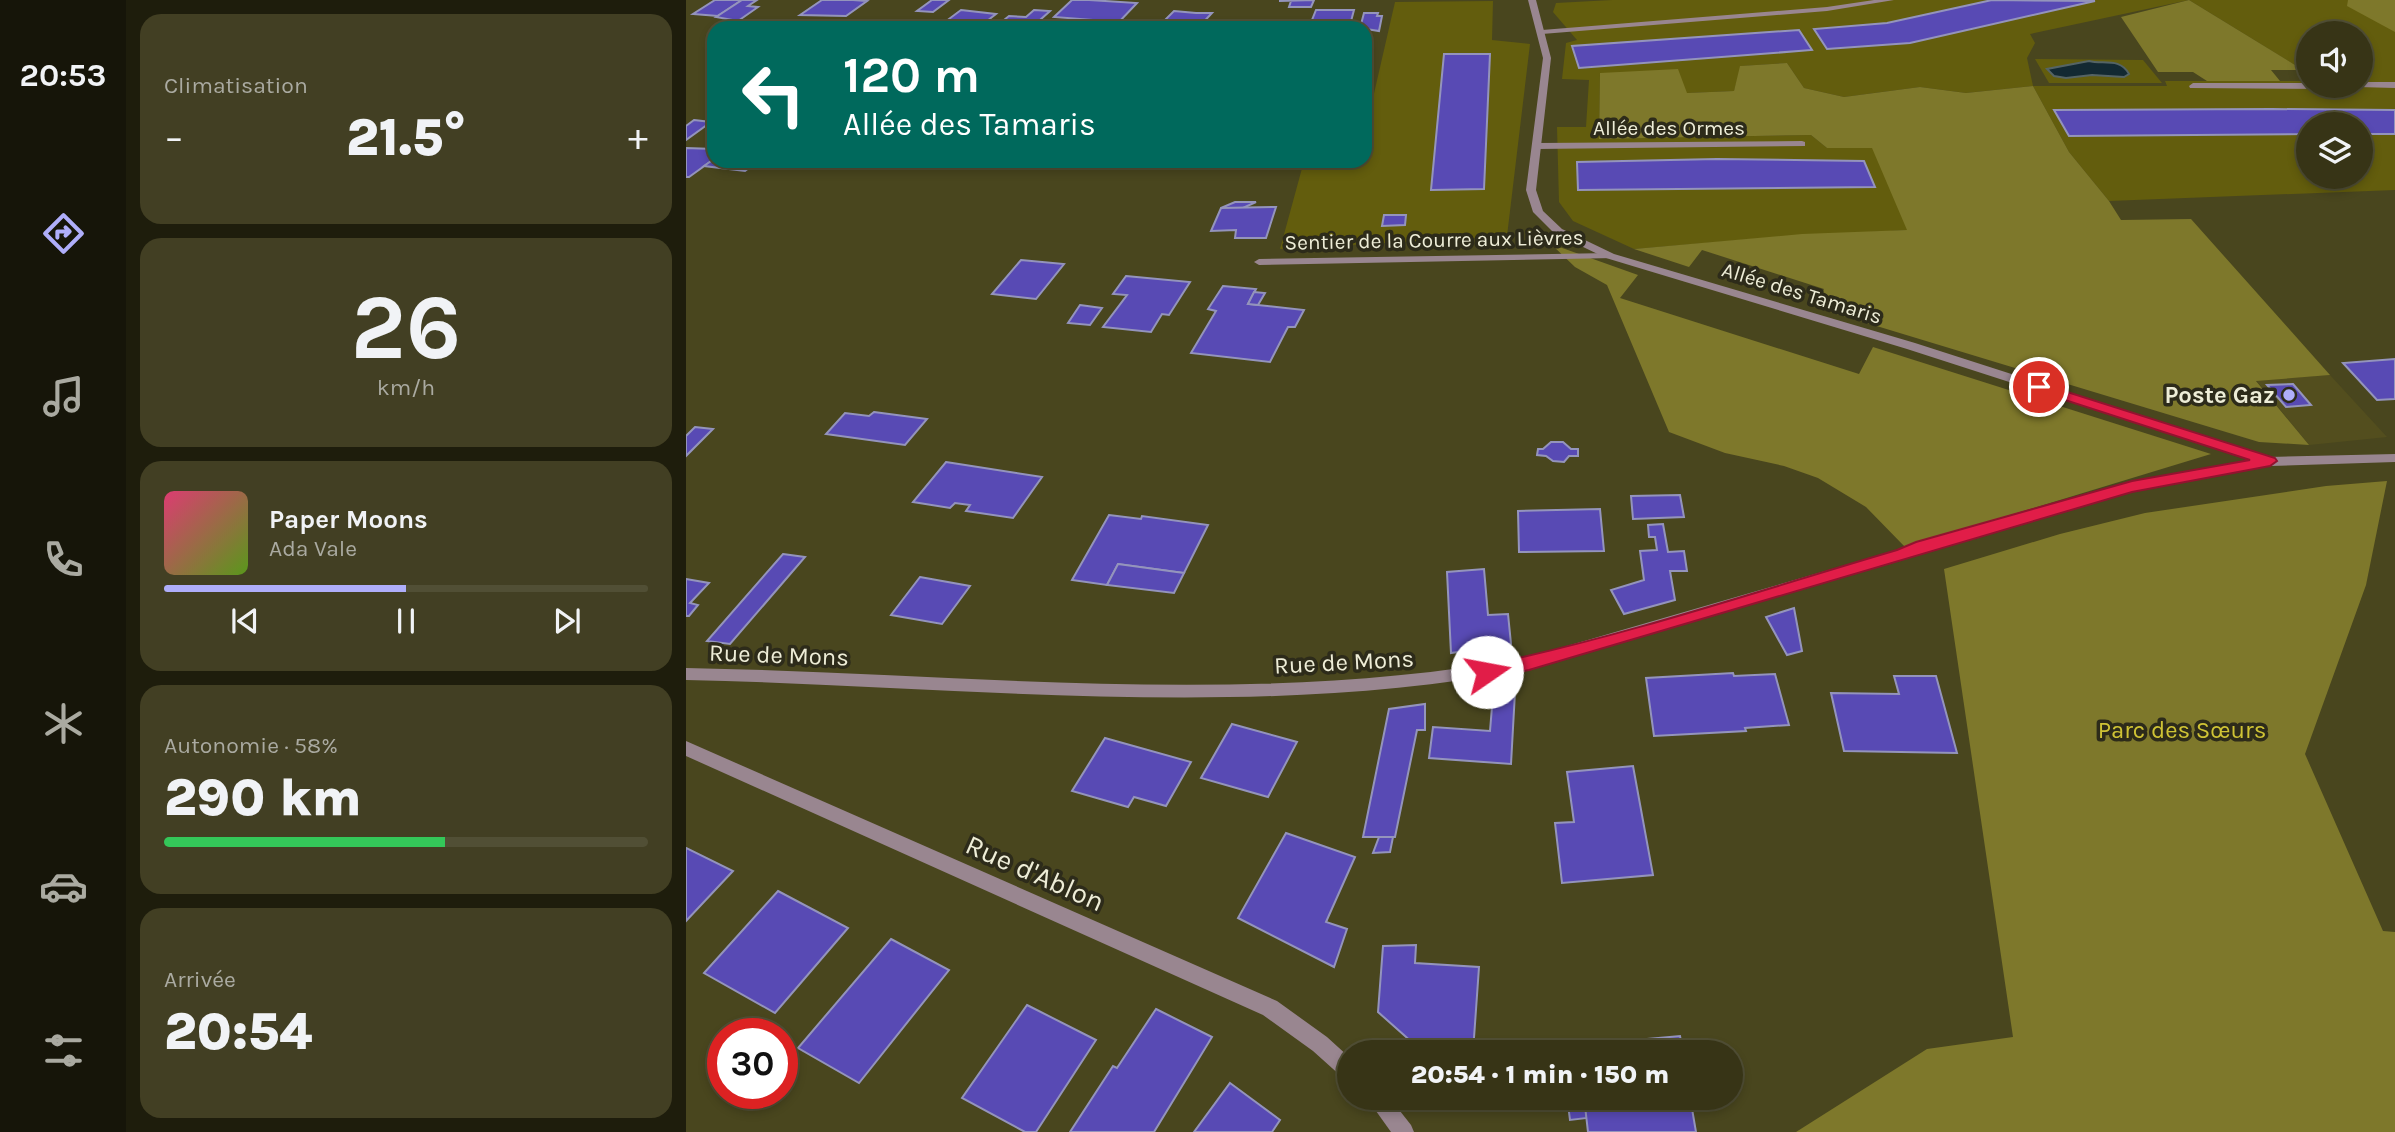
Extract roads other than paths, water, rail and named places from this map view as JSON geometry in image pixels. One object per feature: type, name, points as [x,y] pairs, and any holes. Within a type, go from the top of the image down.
[{"type":"street","name":"Allée des Tamaris","points":[[1532,0],[1546,58],[1531,190],[1538,212],[1558,231],[1610,256],[1911,346],[2270,461]]},
{"type":"street","points":[[1542,33],[1827,9],[1890,0]]},
{"type":"street","points":[[2373,85],[2395,85]]},
{"type":"street","points":[[2193,86],[2296,86]]},
{"type":"street","name":"Allée des Ormes","points":[[1537,146],[1802,144]]},
{"type":"street","name":"Sentier de la Courre aux Lièvres","points":[[1259,262],[1610,256]]},
{"type":"street","name":"Rue de Mons","points":[[686,674],[1172,691],[1387,684],[1487,672],[1529,663],[1702,614],[1916,548],[2132,487],[2270,461],[2395,458]]},
{"type":"street","name":"Rue d'Ablon","points":[[686,748],[1270,1008],[1337,1059]]},
{"type":"street","points":[[1386,1110],[1404,1132]]},
{"type":"water","points":[[2089,61],[2116,63],[2129,74],[2124,77],[2092,75],[2066,78],[2054,76],[2047,69]]},
{"type":"place","name":"Poste Gaz","points":[[2289,395]]},
{"type":"park label","name":"Parc des Sœurs","points":[[2182,730]]}]
